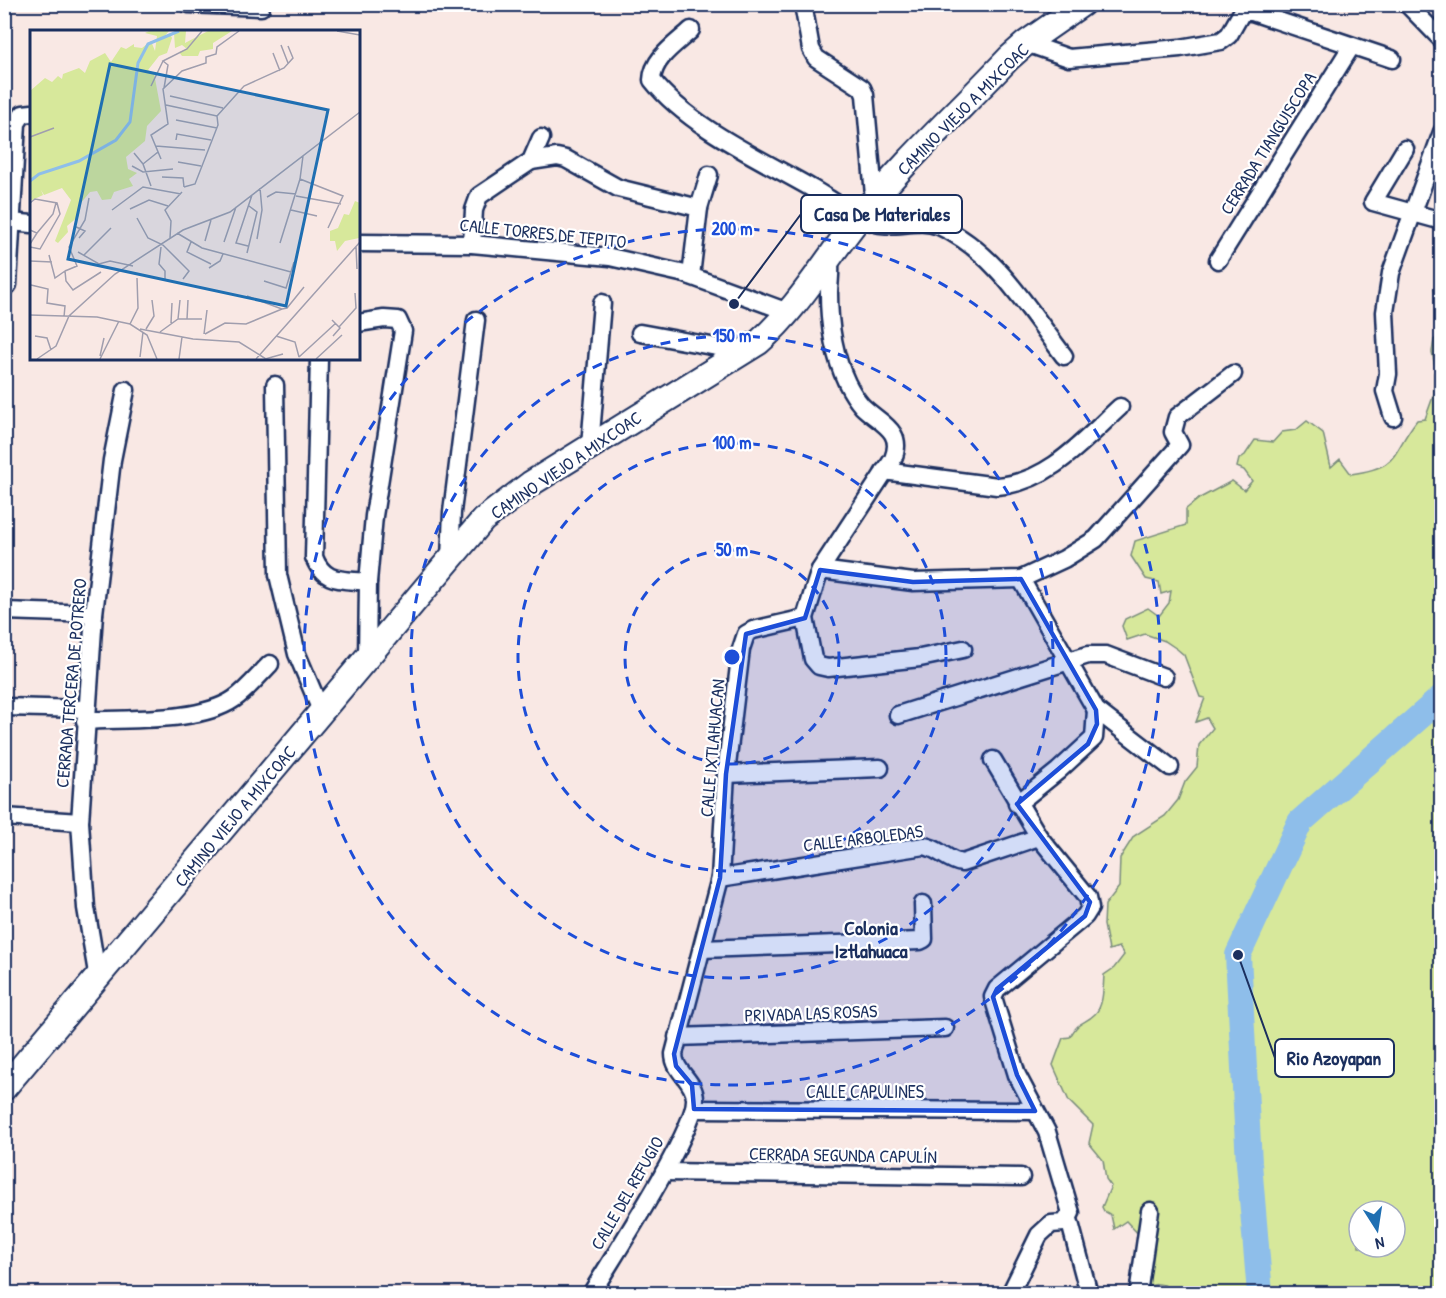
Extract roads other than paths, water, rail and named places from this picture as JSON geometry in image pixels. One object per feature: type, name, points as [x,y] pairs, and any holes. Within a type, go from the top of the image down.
[{"type":"main road","name":"CAMINO VIEJO A MIXCOAC","points":[[4,1088],[483,520],[530,484],[744,352],[773,329],[866,210],[1026,43],[1082,4]]},
{"type":"street","points":[[188,4],[261,7]]},
{"type":"street","points":[[803,4],[811,49],[816,58],[862,88],[865,96],[874,195],[866,210]]},
{"type":"street","points":[[1407,4],[1442,40]]},
{"type":"street","points":[[1026,43],[1069,58],[1138,53],[1221,41],[1229,34],[1242,12],[1262,10],[1351,47],[1392,59]]},
{"type":"street","points":[[691,30],[658,61],[652,71],[651,80],[661,92],[715,132],[866,210],[891,226],[918,222],[938,226],[968,244],[1000,272],[1064,356]]},
{"type":"street","name":"CERRADA TIANGUISCOPA","points":[[1218,260],[1351,47]]},
{"type":"street","points":[[8,285],[17,123],[23,114],[30,112]]},
{"type":"street","points":[[1394,417],[1385,391],[1388,374],[1385,312],[1391,273],[1411,212],[1442,132]]},
{"type":"street","points":[[531,161],[541,138]]},
{"type":"street","points":[[1405,149],[1373,202],[1442,221]]},
{"type":"street","points":[[472,244],[474,210],[479,196],[531,161],[557,157],[567,159],[618,188],[699,208]]},
{"type":"street","points":[[691,276],[699,208],[709,175]]},
{"type":"street","points":[[11,222],[30,224]]},
{"type":"street","name":"CALLE TORRES DE TEPITO","points":[[360,243],[472,244],[610,256],[691,276],[788,312]]},
{"type":"street","points":[[830,257],[832,267],[829,316],[835,352],[854,396],[893,431],[896,452],[820,570],[806,618],[813,659],[819,666],[828,668],[920,658],[963,649]]},
{"type":"street","points":[[590,446],[602,303]]},
{"type":"street","points":[[360,323],[398,320],[403,331],[374,516],[368,582],[367,660]]},
{"type":"street","points":[[450,559],[452,512],[476,320]]},
{"type":"street","points":[[640,333],[744,352]]},
{"type":"street","points":[[319,360],[314,557],[318,569],[327,578],[368,582]]},
{"type":"street","points":[[820,570],[913,582],[1021,579],[1064,559],[1096,539],[1180,445],[1173,432],[1177,417],[1233,374]]},
{"type":"street","points":[[275,385],[278,575],[297,654],[322,713]]},
{"type":"street","name":"CERRADA TERCERA DE POTRERO","points":[[98,979],[86,908],[80,822],[94,614],[112,460],[126,390]]},
{"type":"street","points":[[884,471],[997,486],[1012,485],[1046,471],[1120,407]]},
{"type":"street","points":[[1017,804],[1094,738],[1097,724],[1096,710],[1021,579]]},
{"type":"street","points":[[4,611],[94,614]]},
{"type":"street","name":"CALLE IXTLAHUACAN","points":[[694,1109],[692,1085],[674,1060],[677,1037],[720,878],[726,774],[741,649],[746,634],[777,623],[806,618]]},
{"type":"street","points":[[898,714],[1088,655],[1106,655],[1164,676]]},
{"type":"street","points":[[4,708],[86,715],[180,715],[217,708],[235,699],[270,664]]},
{"type":"street","points":[[1096,710],[1170,767]]},
{"type":"street","points":[[993,759],[1017,804],[1088,897],[1090,908],[1085,916],[997,989],[993,997],[1017,1076],[1047,1132],[1071,1213],[1069,1219],[1064,1223],[1051,1224],[1039,1235],[1010,1293]]},
{"type":"street","points":[[726,774],[880,768]]},
{"type":"street","points":[[4,817],[80,822]]},
{"type":"street","name":"CALLE ARBOLEDAS","points":[[720,878],[924,846],[933,847],[951,861],[962,863],[1040,837]]},
{"type":"street","points":[[702,949],[920,941],[924,939],[926,933],[923,904]]},
{"type":"street","name":"PRIVADA LAS ROSAS","points":[[677,1037],[945,1028]]},
{"type":"street","name":"CALLE CAPULINES","points":[[694,1109],[1035,1111]]},
{"type":"street","name":"CALLE DEL REFUGIO","points":[[591,1293],[664,1172],[694,1109]]},
{"type":"street","name":"CERRADA SEGUNDA CAPULÍN","points":[[664,1172],[1022,1177]]},
{"type":"street","points":[[1138,1293],[1150,1211]]},
{"type":"street","points":[[1069,1219],[1089,1293]]},
{"type":"waterway","points":[[1260,1294],[1249,1163],[1238,955],[1300,822],[1442,697]]},
{"type":"place","name":"Casa De Materiales","points":[[734,304]]},
{"type":"place","name":"Rio Azoyapan","points":[[1238,955]]},
{"type":"district","name":"Colonia Iztlahuaca","points":[[871,938]]}]
